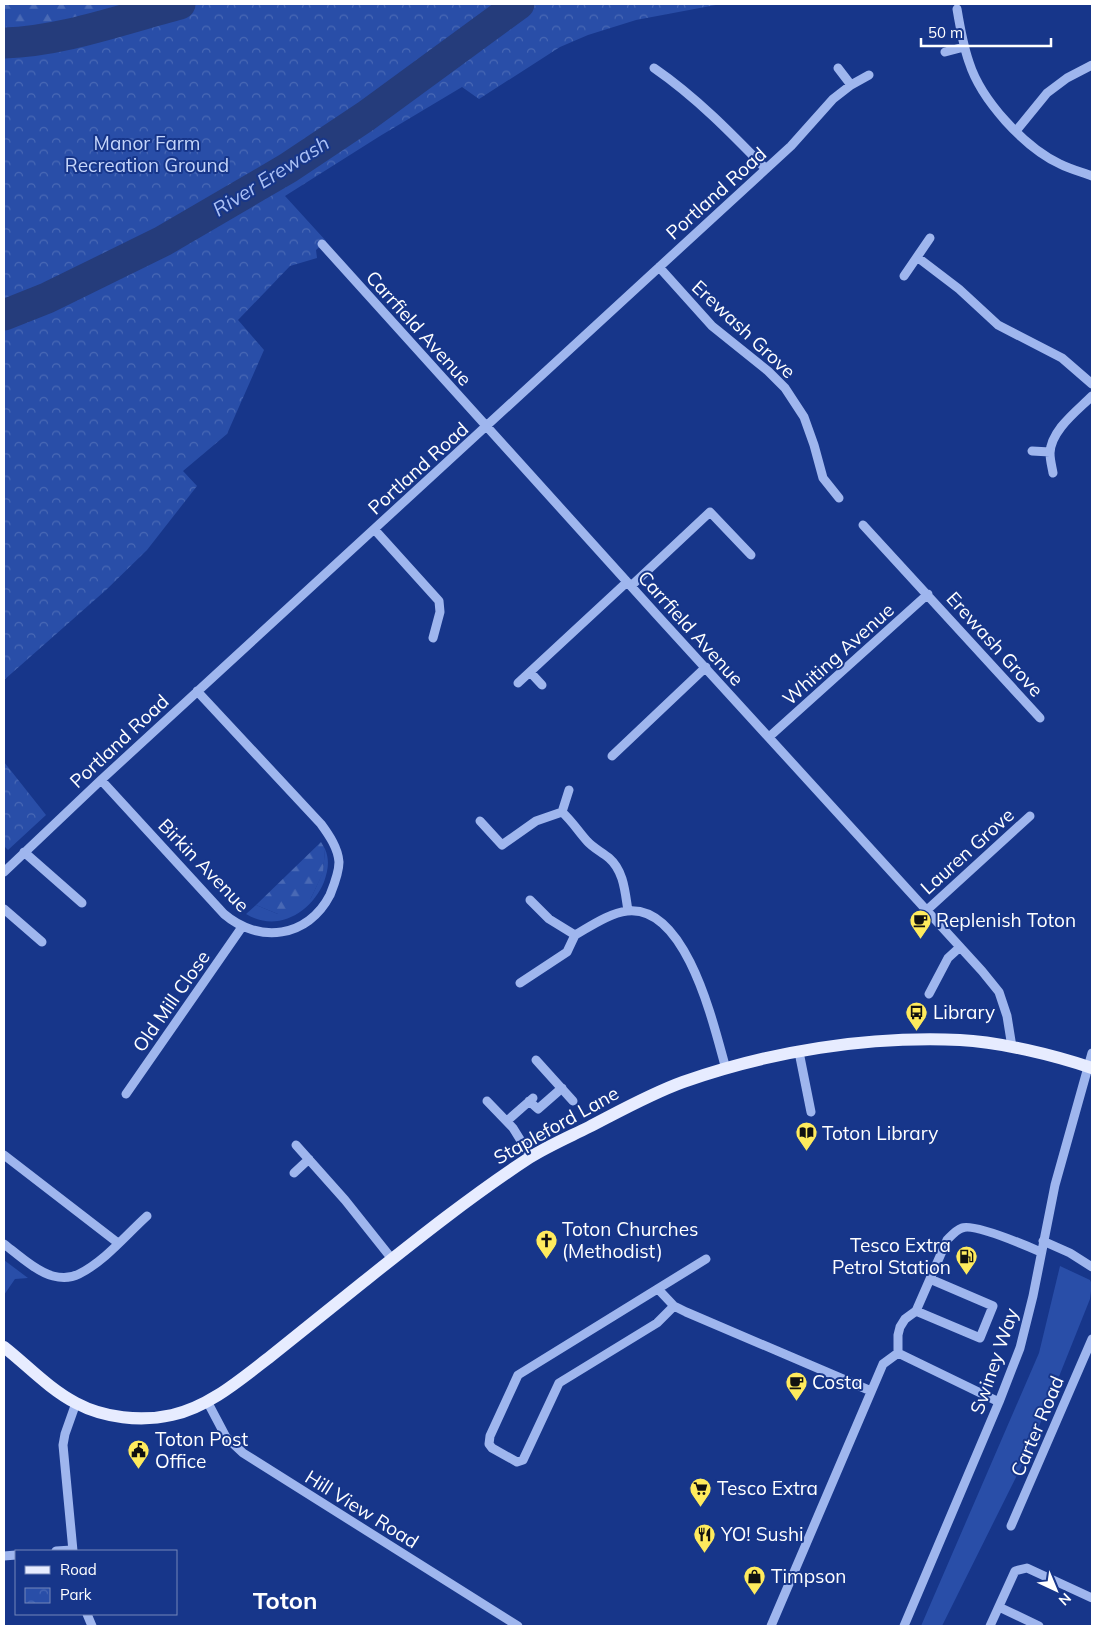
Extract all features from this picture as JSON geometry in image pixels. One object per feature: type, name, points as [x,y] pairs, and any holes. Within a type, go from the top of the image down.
[{"type":"main road","name":"Stapleford Lane","points":[[4,1346],[53,1388],[76,1403],[107,1414],[156,1418],[188,1411],[207,1402],[249,1372],[458,1208],[531,1157],[655,1093],[726,1069],[799,1052],[874,1042],[963,1040],[1012,1047],[1091,1067]]},
{"type":"street","points":[[957,9],[969,64],[987,98],[1016,130],[1048,157],[1092,176]]},
{"type":"street","points":[[945,52],[964,47]]},
{"type":"street","points":[[1016,130],[1047,93],[1066,78],[1092,65]]},
{"type":"street","points":[[654,68],[681,87],[719,121],[766,169]]},
{"type":"street","points":[[838,68],[851,85]]},
{"type":"street","name":"Portland Road","points":[[4,872],[197,691],[486,428],[766,169],[806,131],[833,99],[851,85],[869,75]]},
{"type":"street","points":[[904,276],[930,238]]},
{"type":"street","name":"Carrfield Avenue","points":[[322,244],[486,428],[960,947],[998,992],[1006,1016],[1012,1047]]},
{"type":"street","points":[[917,257],[959,289],[998,325],[1062,358],[1092,384]]},
{"type":"street","name":"Erewash Grove","points":[[659,267],[712,326],[768,370],[785,388],[804,417],[823,478],[839,498]]},
{"type":"street","points":[[1053,473],[1050,452],[1052,443],[1058,432],[1092,396]]},
{"type":"street","points":[[1032,451],[1050,452]]},
{"type":"street","points":[[518,683],[710,512],[751,555]]},
{"type":"street","name":"Erewash Grove","points":[[864,525],[1040,718]]},
{"type":"street","points":[[374,529],[439,601],[440,612],[432,638]]},
{"type":"street","name":"Whiting Avenue","points":[[769,737],[928,594]]},
{"type":"street","points":[[612,756],[706,667]]},
{"type":"street","points":[[530,672],[542,685]]},
{"type":"street","name":"Birkin Avenue","points":[[101,780],[224,914],[242,927],[259,932],[282,932],[308,922],[319,912],[334,886],[339,861],[330,838],[321,824],[197,691]]},
{"type":"street","points":[[562,812],[570,790]]},
{"type":"street","points":[[480,822],[502,845],[536,821],[562,812]]},
{"type":"street","points":[[562,812],[577,827],[588,842],[612,860],[623,878],[628,911]]},
{"type":"street","name":"Lauren Grove","points":[[927,910],[1030,816]]},
{"type":"street","points":[[24,852],[82,903]]},
{"type":"street","points":[[530,900],[549,919],[575,934]]},
{"type":"street","points":[[4,908],[42,942]]},
{"type":"street","points":[[520,983],[567,952],[575,934],[616,914],[628,911],[647,914],[662,923],[682,949],[701,984],[726,1069]]},
{"type":"street","name":"Old Mill Close","points":[[126,1094],[242,927]]},
{"type":"street","points":[[929,994],[948,958],[960,947]]},
{"type":"street","points":[[799,1052],[811,1112]]},
{"type":"street","name":"Swiney Way","points":[[904,1626],[1020,1348],[1033,1296],[1055,1185],[1091,1067],[1092,1053]]},
{"type":"street","points":[[536,1060],[573,1101]]},
{"type":"street","points":[[507,1121],[531,1099],[538,1109],[562,1088]]},
{"type":"street","points":[[487,1101],[507,1121],[531,1157]]},
{"type":"street","points":[[296,1145],[345,1200],[392,1259]]},
{"type":"street","points":[[4,1155],[118,1243]]},
{"type":"street","points":[[294,1173],[308,1159]]},
{"type":"street","points":[[4,1244],[51,1276],[64,1277],[79,1274],[102,1258],[147,1216]]},
{"type":"street","points":[[898,1352],[900,1327],[904,1319],[916,1312],[947,1240],[954,1232],[964,1227],[978,1229],[1041,1252]]},
{"type":"street","points":[[1043,1241],[1070,1253],[1092,1267]]},
{"type":"street","points":[[674,1306],[658,1323],[559,1383],[523,1460],[517,1462],[492,1448],[489,1444],[490,1436],[518,1375],[706,1260]]},
{"type":"street","points":[[916,1312],[980,1338],[993,1306],[930,1279]]},
{"type":"street","points":[[658,1289],[674,1306],[871,1391]]},
{"type":"street","name":"Carter Road","points":[[1011,1526],[1092,1339]]},
{"type":"street","points":[[898,1352],[999,1402]]},
{"type":"street","points":[[771,1626],[883,1364],[898,1352]]},
{"type":"street","name":"Hill View Road","points":[[207,1402],[226,1437],[243,1453],[518,1626]]},
{"type":"street","points":[[72,1550],[63,1445],[76,1403]]},
{"type":"street","points":[[990,1626],[1015,1571],[1027,1568],[1092,1598]]},
{"type":"street","points":[[999,1607],[1039,1626]]},
{"type":"green space","points":[[4,4],[159,4],[4,32]]},
{"type":"green space","points":[[4,4],[97,4],[98,19],[4,29]]},
{"type":"green space","name":"Manor Farm Recreation Ground","points":[[163,4],[721,4],[636,20],[588,35],[560,47],[479,99],[462,87],[285,196],[326,241],[316,250],[317,258],[290,266],[238,320],[264,350],[227,434],[183,471],[197,486],[147,550],[106,590],[4,680],[4,35],[51,29]]},
{"type":"green space","points":[[4,762],[46,815],[8,850],[4,846]]},
{"type":"green space","points":[[321,842],[325,849],[323,873],[311,898],[299,909],[289,914],[278,914],[256,905]]},
{"type":"green space","points":[[325,849],[328,857],[327,874],[318,893],[302,911],[292,917],[269,921],[246,914],[256,905],[278,914],[311,898],[323,872]]},
{"type":"green space","points":[[4,1260],[28,1278],[15,1279],[4,1295]]},
{"type":"green space","points":[[1060,1266],[1090,1280],[1092,1284],[1090,1299],[1030,1449],[942,1626],[921,1626],[1039,1353]]},
{"type":"waterway","name":"River Erewash","points":[[4,43],[71,34],[180,4]]},
{"type":"waterway","name":"River Erewash","points":[[4,315],[47,298],[163,241],[288,168],[366,116],[519,4]]},
{"type":"place","name":"Replenish Toton","points":[[920,939]]},
{"type":"place","name":"Library","points":[[917,1031]]},
{"type":"place","name":"Toton Library","points":[[806,1152]]},
{"type":"place","name":"Toton Churches (Methodist)","points":[[546,1259]]},
{"type":"place","name":"Tesco Extra Petrol Station","points":[[967,1275]]},
{"type":"place","name":"Costa","points":[[796,1401]]},
{"type":"place","name":"Toton Post Office","points":[[139,1469]]},
{"type":"place","name":"Tesco Extra","points":[[701,1507]]},
{"type":"place","name":"YO! Sushi","points":[[705,1553]]},
{"type":"place","name":"Timpson","points":[[755,1595]]},
{"type":"district","name":"Toton","points":[[285,1601]]}]
